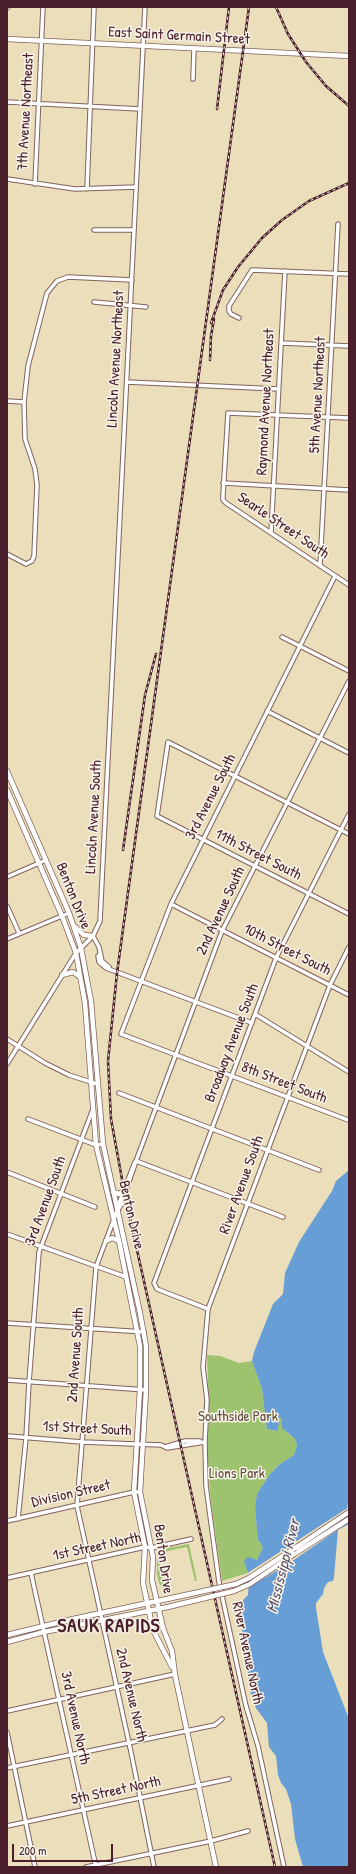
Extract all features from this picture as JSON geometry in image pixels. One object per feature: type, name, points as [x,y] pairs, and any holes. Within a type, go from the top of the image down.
[{"type":"main road","name":"East Saint Germain Street","points":[[7,39],[349,56]]},
{"type":"main road","name":"Benton Drive","points":[[7,771],[69,913],[81,948],[91,1001],[96,1084],[103,1144],[144,1332],[147,1360],[140,1492],[153,1561],[152,1580],[163,1628],[172,1651],[175,1674],[216,1867]]},
{"type":"main road","name":"Benton Drive","points":[[7,790],[62,916],[76,953],[85,1003],[96,1145],[138,1333],[141,1359],[134,1492],[145,1547],[143,1579],[154,1634],[167,1655],[175,1674]]},
{"type":"main road","points":[[73,924],[84,935],[93,936]]},
{"type":"main road","points":[[62,975],[73,972],[80,978]]},
{"type":"main road","points":[[113,1192],[118,1194],[122,1192]]},
{"type":"main road","points":[[106,1241],[112,1238],[118,1241]]},
{"type":"main road","points":[[7,1634],[236,1584],[249,1578],[349,1512]]},
{"type":"main road","points":[[7,1642],[44,1632],[159,1609],[234,1591],[250,1584],[349,1519]]},
{"type":"street","name":"7th Avenue Northeast","points":[[35,184],[43,7]]},
{"type":"street","points":[[87,189],[94,7]]},
{"type":"street","name":"Lincoln Avenue Northeast","points":[[114,673],[136,187],[146,7]]},
{"type":"street","points":[[193,80],[194,49]]},
{"type":"street","points":[[7,102],[140,109]]},
{"type":"street","points":[[7,179],[35,184],[87,189],[136,187]]},
{"type":"street","name":"5th Avenue Northeast","points":[[320,566],[338,224]]},
{"type":"street","points":[[94,230],[134,230]]},
{"type":"street","points":[[239,318],[231,314],[229,306],[249,273],[256,269],[349,274]]},
{"type":"street","name":"Raymond Avenue Northeast","points":[[271,533],[285,271]]},
{"type":"street","points":[[7,554],[20,562],[29,564],[34,556],[37,485],[35,469],[25,439],[24,402],[28,366],[45,298],[53,285],[68,277],[132,280]]},
{"type":"street","points":[[94,302],[146,306]]},
{"type":"street","points":[[282,343],[349,346]]},
{"type":"street","points":[[127,382],[278,389]]},
{"type":"street","points":[[7,401],[24,402]]},
{"type":"street","points":[[349,418],[228,413],[223,483],[349,490]]},
{"type":"street","name":"Searle Street South","points":[[223,483],[223,500],[349,585]]},
{"type":"street","name":"3rd Avenue South","points":[[121,1034],[172,904],[334,576]]},
{"type":"street","points":[[282,637],[349,671]]},
{"type":"street","name":"Lincoln Avenue South","points":[[7,1064],[76,953],[93,936],[100,921],[114,673]]},
{"type":"street","name":"2nd Avenue South","points":[[117,1211],[121,1205],[222,931],[349,681]]},
{"type":"street","points":[[267,711],[349,753]]},
{"type":"street","name":"11th Street South","points":[[235,776],[168,742],[157,816],[349,914]]},
{"type":"street","points":[[235,776],[349,834]]},
{"type":"street","name":"Broadway Avenue South","points":[[208,1309],[154,1287],[154,1283],[276,958],[349,814]]},
{"type":"street","points":[[7,877],[46,860]]},
{"type":"street","name":"10th Street South","points":[[172,904],[349,995]]},
{"type":"street","points":[[7,906],[19,933]]},
{"type":"street","points":[[7,939],[69,913]]},
{"type":"street","points":[[93,936],[99,947],[100,954],[98,959],[103,967],[252,1023]]},
{"type":"street","name":"River Avenue South","points":[[205,1442],[207,1400],[203,1367],[208,1309],[306,1046],[330,985],[349,946]]},
{"type":"street","points":[[255,1014],[349,1072]]},
{"type":"street","name":"8th Street South","points":[[121,1034],[348,1120]]},
{"type":"street","points":[[7,1039],[49,1065],[96,1084]]},
{"type":"street","points":[[119,1093],[319,1170]]},
{"type":"street","name":"3rd Avenue South","points":[[18,1519],[26,1438],[39,1252],[93,1109]]},
{"type":"street","points":[[28,1119],[96,1145],[103,1144]]},
{"type":"street","points":[[136,1161],[283,1217]]},
{"type":"street","name":"2nd Avenue South","points":[[77,1506],[96,1267],[117,1211],[122,1192],[136,1161]]},
{"type":"street","points":[[7,1172],[95,1207]]},
{"type":"street","points":[[7,1234],[126,1277]]},
{"type":"street","points":[[7,1323],[90,1330],[138,1333],[144,1332]]},
{"type":"street","points":[[7,1380],[146,1390]]},
{"type":"street","name":"1st Street South","points":[[7,1436],[82,1442],[142,1444],[165,1447],[185,1441],[205,1442]]},
{"type":"street","name":"River Avenue North","points":[[205,1442],[206,1486],[219,1582],[246,1706],[258,1746],[284,1867]]},
{"type":"street","name":"Division Street","points":[[7,1521],[134,1492],[140,1492]]},
{"type":"street","name":"2nd Avenue North","points":[[77,1506],[141,1797],[150,1854],[154,1867]]},
{"type":"street","name":"1st Street North","points":[[7,1578],[145,1547],[151,1548],[192,1539]]},
{"type":"street","name":"3rd Avenue North","points":[[31,1573],[96,1866]]},
{"type":"street","points":[[7,1711],[175,1674]]},
{"type":"street","points":[[7,1768],[215,1725],[222,1718]]},
{"type":"street","points":[[7,1732],[36,1867]]},
{"type":"street","name":"5th Street North","points":[[7,1826],[229,1779]]},
{"type":"street","points":[[86,1867],[211,1842],[248,1831]]},
{"type":"green space","points":[[207,1355],[220,1356],[239,1363],[252,1361],[262,1389],[267,1429],[276,1431],[280,1416],[287,1433],[295,1439],[297,1445],[294,1455],[280,1464],[270,1474],[257,1494],[255,1506],[258,1540],[263,1547],[257,1560],[247,1569],[248,1573],[222,1581],[210,1493],[207,1446],[209,1413]]},
{"type":"green space","points":[[189,1544],[197,1581],[195,1581],[187,1547],[157,1554],[157,1552],[162,1549]]},
{"type":"green space","points":[[157,1554],[165,1589],[163,1589],[159,1583],[157,1574]]},
{"type":"water","name":"Mississippi River","points":[[349,1170],[349,1493],[347,1509],[349,1524],[338,1530],[333,1581],[328,1582],[324,1588],[323,1594],[316,1603],[316,1608],[323,1652],[349,1719],[349,1867],[303,1867],[295,1839],[291,1804],[286,1789],[281,1783],[278,1775],[276,1756],[269,1747],[267,1723],[256,1708],[251,1695],[240,1613],[243,1600],[248,1595],[249,1576],[244,1561],[248,1557],[257,1560],[263,1547],[258,1540],[255,1506],[257,1494],[270,1474],[280,1464],[294,1455],[297,1445],[295,1439],[282,1428],[281,1417],[278,1419],[279,1423],[277,1431],[267,1429],[262,1389],[252,1361],[254,1352],[273,1304],[283,1294],[285,1273],[299,1242],[332,1191],[336,1181]]},
{"type":"pier","points":[[349,1507],[349,1522],[288,1564],[246,1589],[246,1574]]},
{"type":"railway","points":[[217,109],[229,7]]},
{"type":"railway","points":[[249,7],[117,973],[108,1061],[111,1119],[126,1201],[275,1867]]},
{"type":"railway","points":[[276,7],[288,34],[306,62],[326,86],[349,106]]},
{"type":"railway","points":[[211,323],[223,290],[238,267],[262,238],[282,220],[309,201],[349,183]]},
{"type":"railway","points":[[210,360],[211,336],[214,319]]},
{"type":"railway","points":[[123,850],[145,695],[156,654]]},
{"type":"district","name":"SAUK RAPIDS","points":[[109,1627]]},
{"type":"park label","name":"Southside Park","points":[[238,1417]]},
{"type":"park label","name":"Lions Park","points":[[237,1474]]}]
